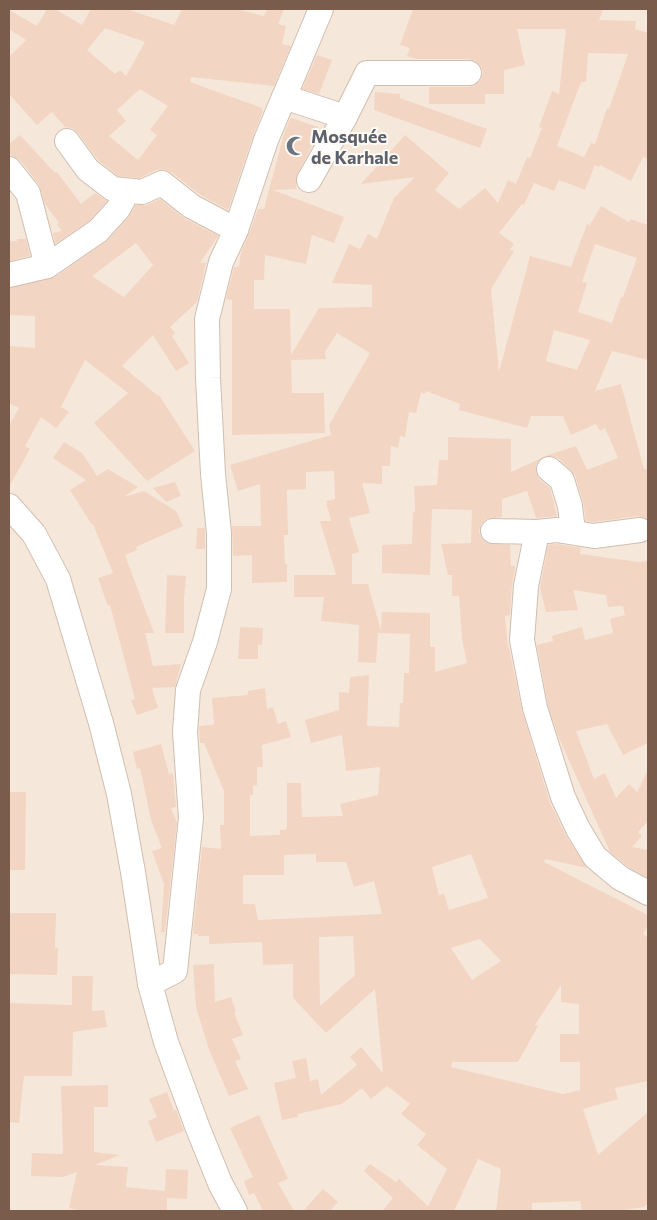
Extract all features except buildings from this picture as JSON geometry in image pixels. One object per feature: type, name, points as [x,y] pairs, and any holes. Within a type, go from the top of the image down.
[{"type":"street","points":[[150,984],[175,971],[191,818],[185,732],[188,690],[205,642],[219,589],[219,533],[213,474],[207,319],[221,262],[236,230],[266,140],[321,9]]},
{"type":"street","points":[[309,180],[345,118],[367,73],[469,73]]},
{"type":"street","points":[[284,96],[345,118]]},
{"type":"street","points":[[67,141],[88,170],[113,189],[142,192],[162,183],[191,206],[236,230]]},
{"type":"street","points":[[9,169],[28,193],[47,266]]},
{"type":"street","points":[[9,274],[47,266],[98,231],[118,209],[128,191]]},
{"type":"street","points":[[549,469],[562,480],[570,506],[573,532]]},
{"type":"street","points":[[9,506],[34,534],[58,579],[101,724],[119,794],[150,984],[166,1042],[220,1183],[235,1211]]},
{"type":"street","points":[[493,532],[557,530],[594,536],[640,530]]},
{"type":"street","points":[[537,532],[526,586],[522,640],[535,708],[563,797],[578,829],[595,857],[620,878],[648,893]]},
{"type":"shaded area","points":[[9,9],[648,9],[648,1211],[9,1211]]},
{"type":"place","name":"Mosquée de Karhale","points":[[296,146]]}]
